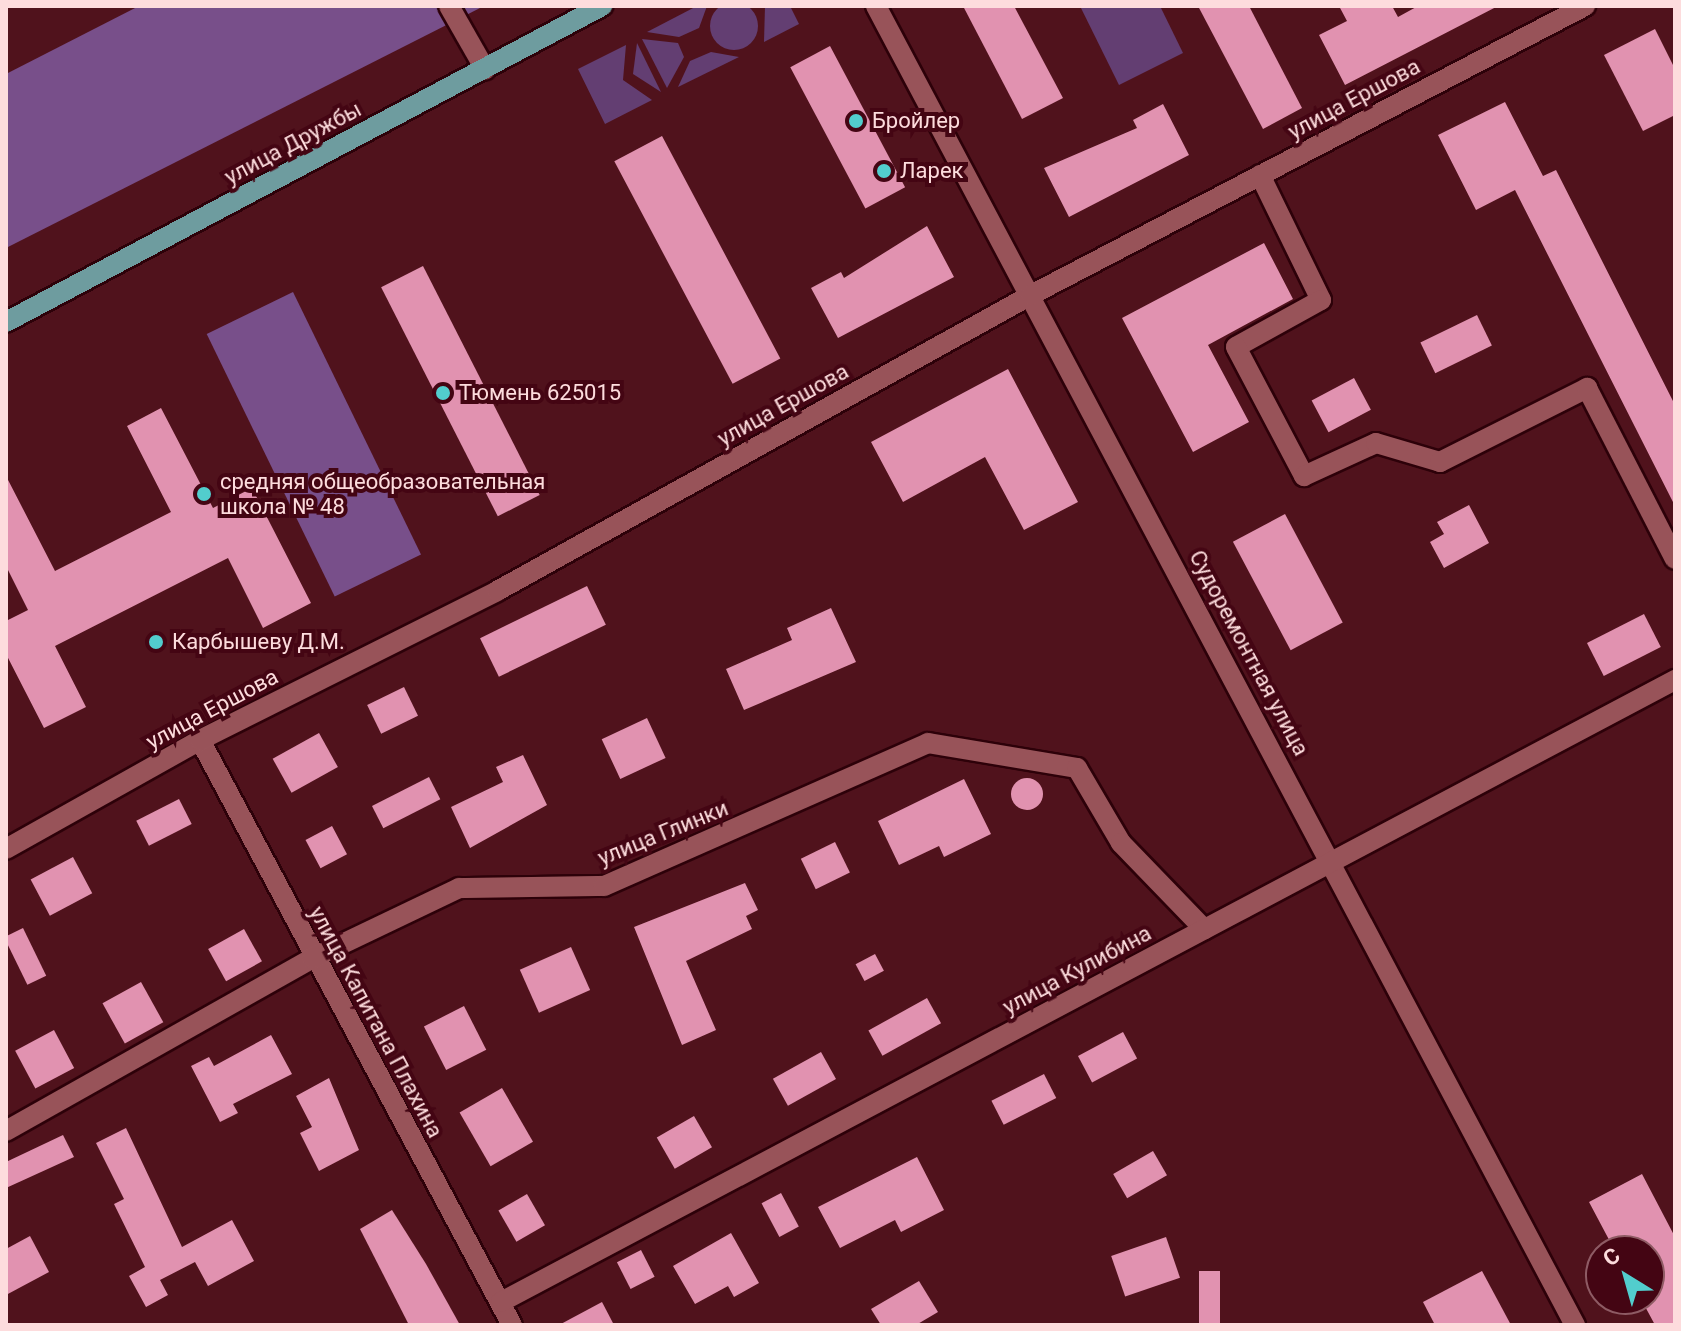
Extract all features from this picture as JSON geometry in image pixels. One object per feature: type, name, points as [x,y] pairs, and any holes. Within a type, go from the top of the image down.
[{"type":"main road","name":"улица Дружбы","points":[[6,322],[602,6]]},
{"type":"street","points":[[449,6],[485,69]]},
{"type":"street","name":"Судоремонтная улица","points":[[876,6],[1333,861],[1575,1325]]},
{"type":"street","name":"улица Ершова","points":[[6,849],[200,740],[497,591],[1031,295],[1585,6]]},
{"type":"street","points":[[1260,175],[1321,300],[1236,347],[1304,476],[1376,443],[1440,462],[1587,388],[1675,559]]},
{"type":"street","name":"улица Кулибина","points":[[501,1302],[1675,680]]},
{"type":"street","name":"улица Капитана Плахина","points":[[200,740],[313,958],[512,1325]]},
{"type":"street","name":"улица Глинки","points":[[6,1131],[313,958],[459,888],[604,886],[928,743],[1077,768],[1121,843],[1204,929]]},
{"type":"shaded area","points":[[734,2],[751,9],[758,26],[751,43],[734,50],[717,43],[710,26],[717,9]]},
{"type":"shaded area","points":[[139,6],[484,6],[6,248],[6,74]]},
{"type":"shaded area","points":[[697,6],[707,6],[699,28],[679,37],[647,32]]},
{"type":"shaded area","points":[[765,6],[790,6],[799,24],[764,42]]},
{"type":"shaded area","points":[[1080,6],[1160,6],[1183,53],[1119,85]]},
{"type":"shaded area","points":[[642,39],[678,43],[684,57],[667,88]]},
{"type":"shaded area","points":[[637,43],[661,92],[633,74]]},
{"type":"shaded area","points":[[626,45],[623,80],[652,100],[605,124],[578,69]]},
{"type":"shaded area","points":[[711,52],[739,57],[678,87],[690,61]]},
{"type":"shaded area","points":[[293,292],[421,554],[335,597],[207,334]]},
{"type":"building","points":[[963,6],[1014,6],[1063,98],[1022,119]]},
{"type":"building","points":[[1198,6],[1249,6],[1302,108],[1263,129]]},
{"type":"building","points":[[1339,6],[1392,6],[1398,17],[1418,6],[1498,6],[1345,85],[1319,35],[1347,21]]},
{"type":"building","points":[[1655,29],[1675,69],[1675,115],[1643,131],[1604,55]]},
{"type":"building","points":[[830,46],[905,187],[865,208],[790,67]]},
{"type":"building","points":[[1505,102],[1543,176],[1556,170],[1675,405],[1675,506],[1515,190],[1476,210],[1438,135]]},
{"type":"building","points":[[1163,104],[1189,155],[1069,217],[1044,168],[1137,128],[1133,120]]},
{"type":"building","points":[[662,136],[780,359],[733,384],[614,161]]},
{"type":"building","points":[[927,226],[954,277],[838,338],[811,288],[841,272],[844,278]]},
{"type":"building","points":[[1264,243],[1293,299],[1208,345],[1249,422],[1193,452],[1122,318]]},
{"type":"building","points":[[423,266],[540,495],[498,516],[381,287]]},
{"type":"building","points":[[1477,315],[1492,346],[1435,373],[1420,343]]},
{"type":"building","points":[[1008,369],[1078,502],[1024,530],[985,457],[903,502],[871,442]]},
{"type":"building","points":[[1354,378],[1371,410],[1329,432],[1312,401]]},
{"type":"building","points":[[161,408],[213,508],[252,488],[311,603],[263,628],[228,558],[55,646],[86,707],[44,728],[6,654],[6,621],[28,610],[6,566],[6,476],[55,571],[171,512],[127,426]]},
{"type":"building","points":[[1469,505],[1489,543],[1444,568],[1430,542],[1444,534],[1437,522]]},
{"type":"building","points":[[1285,514],[1343,623],[1291,650],[1233,542]]},
{"type":"building","points":[[587,586],[606,625],[499,677],[480,638]]},
{"type":"building","points":[[831,608],[856,662],[744,710],[726,669],[792,640],[787,628]]},
{"type":"building","points":[[1644,614],[1661,647],[1604,676],[1587,643]]},
{"type":"building","points":[[404,687],[418,716],[381,734],[367,705]]},
{"type":"building","points":[[647,718],[666,758],[620,779],[602,739]]},
{"type":"building","points":[[319,733],[338,767],[292,793],[273,759]]},
{"type":"building","points":[[523,755],[547,805],[470,848],[451,807],[503,782],[496,767]]},
{"type":"building","points":[[429,777],[440,799],[383,828],[372,806]]},
{"type":"building","points":[[1027,778],[1038,783],[1043,794],[1038,805],[1027,810],[1016,805],[1011,794],[1016,783]]},
{"type":"building","points":[[964,779],[991,834],[944,857],[939,846],[899,865],[878,821]]},
{"type":"building","points":[[179,799],[192,824],[149,846],[136,821]]},
{"type":"building","points":[[332,826],[347,854],[321,868],[306,840]]},
{"type":"building","points":[[835,842],[850,873],[816,889],[801,859]]},
{"type":"building","points":[[73,857],[92,893],[50,916],[31,880]]},
{"type":"building","points":[[745,883],[758,910],[746,916],[752,929],[686,961],[716,1030],[682,1045],[634,927]]},
{"type":"building","points":[[23,928],[46,976],[27,985],[6,941],[6,936]]},
{"type":"building","points":[[244,929],[262,961],[226,981],[208,949]]},
{"type":"building","points":[[571,947],[590,990],[539,1013],[520,970]]},
{"type":"building","points":[[875,954],[884,971],[864,981],[856,964]]},
{"type":"building","points":[[141,982],[163,1022],[125,1044],[103,1003]]},
{"type":"building","points":[[927,998],[941,1023],[882,1056],[868,1030]]},
{"type":"building","points":[[464,1006],[486,1050],[446,1070],[424,1026]]},
{"type":"building","points":[[54,1030],[74,1068],[35,1089],[15,1051]]},
{"type":"building","points":[[1123,1032],[1137,1058],[1092,1082],[1078,1056]]},
{"type":"building","points":[[271,1035],[292,1074],[233,1104],[238,1113],[220,1122],[191,1066],[209,1057],[214,1066]]},
{"type":"building","points":[[821,1052],[836,1079],[788,1106],[773,1079]]},
{"type":"building","points":[[1044,1074],[1056,1098],[1004,1125],[991,1101]]},
{"type":"building","points":[[329,1078],[359,1150],[319,1171],[300,1133],[312,1127],[296,1096]]},
{"type":"building","points":[[502,1088],[533,1142],[491,1166],[460,1112]]},
{"type":"building","points":[[694,1116],[712,1147],[675,1169],[657,1138]]},
{"type":"building","points":[[126,1128],[182,1247],[232,1220],[254,1261],[208,1286],[195,1262],[160,1280],[168,1295],[146,1307],[129,1276],[145,1267],[114,1204],[124,1199],[96,1143]]},
{"type":"building","points":[[63,1135],[74,1157],[6,1188],[6,1162]]},
{"type":"building","points":[[1153,1151],[1167,1175],[1127,1198],[1113,1174]]},
{"type":"building","points":[[917,1157],[944,1210],[901,1232],[895,1220],[840,1248],[818,1207]]},
{"type":"building","points":[[1642,1174],[1675,1237],[1675,1325],[1655,1325],[1650,1315],[1665,1315],[1665,1235],[1607,1235],[1589,1202]]},
{"type":"building","points":[[781,1193],[799,1227],[779,1237],[762,1203]]},
{"type":"building","points":[[527,1194],[545,1225],[516,1242],[498,1210]]},
{"type":"building","points":[[392,1210],[460,1325],[409,1325],[360,1229]]},
{"type":"building","points":[[731,1233],[759,1283],[734,1297],[728,1286],[695,1304],[673,1266]]},
{"type":"building","points":[[30,1236],[49,1272],[6,1295],[6,1249]]},
{"type":"building","points":[[1166,1237],[1180,1278],[1125,1297],[1111,1256]]},
{"type":"building","points":[[641,1250],[655,1277],[631,1289],[617,1262]]},
{"type":"building","points":[[1199,1271],[1220,1271],[1220,1325],[1199,1325]]},
{"type":"building","points":[[1482,1271],[1511,1325],[1435,1325],[1423,1302]]},
{"type":"building","points":[[919,1281],[938,1312],[916,1325],[881,1325],[871,1309]]},
{"type":"building","points":[[602,1302],[614,1325],[559,1325]]},
{"type":"place","name":"Бройлер","points":[[856,121]]},
{"type":"place","name":"Ларек","points":[[884,171]]},
{"type":"place","name":"Тюмень 625015","points":[[443,393]]},
{"type":"place","name":"средняя общеобразовательная школа № 48","points":[[204,494]]},
{"type":"place","name":"Карбышеву Д.М.","points":[[156,642]]}]
